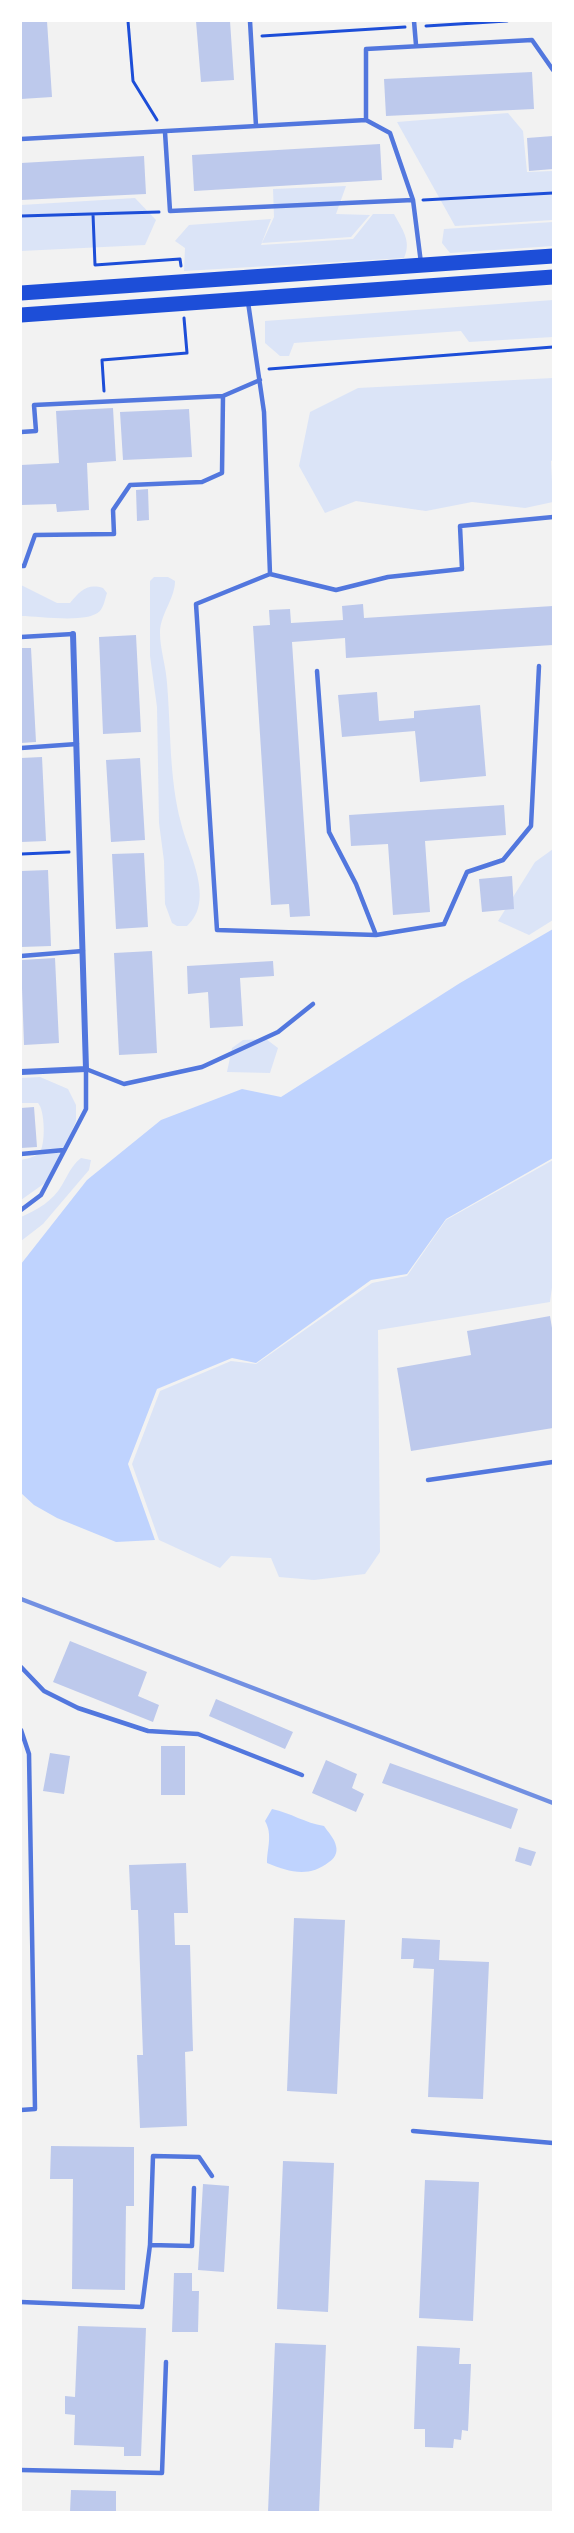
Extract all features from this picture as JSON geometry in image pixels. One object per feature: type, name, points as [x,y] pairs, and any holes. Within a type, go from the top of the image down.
[{"type":"main road","points":[[21,293],[553,256]]},
{"type":"main road","points":[[21,315],[553,278]]},
{"type":"street","points":[[21,1072],[86,1069],[73,634]]},
{"type":"lane","points":[[250,21],[256,126]]},
{"type":"lane","points":[[414,24],[416,45]]},
{"type":"lane","points":[[366,120],[366,49],[532,40],[553,70]]},
{"type":"lane","points":[[21,139],[366,120],[390,133],[413,200],[422,265]]},
{"type":"lane","points":[[165,132],[170,211],[413,200]]},
{"type":"lane","points":[[248,299],[264,415],[270,574]]},
{"type":"lane","points":[[21,432],[36,431],[34,405],[223,396],[260,380]]},
{"type":"lane","points":[[21,566],[24,566],[35,535],[114,534],[113,510],[130,485],[202,482],[222,473],[223,396]]},
{"type":"lane","points":[[539,666],[531,826],[502,860],[467,872],[444,924],[376,935],[217,930],[196,604],[270,574],[336,590],[388,577],[462,570],[460,526],[553,518]]},
{"type":"lane","points":[[21,637],[73,634]]},
{"type":"lane","points":[[317,671],[329,832],[356,884],[376,935]]},
{"type":"lane","points":[[21,748],[77,744]]},
{"type":"lane","points":[[21,956],[83,951]]},
{"type":"lane","points":[[21,1210],[41,1195],[86,1109],[86,1069],[124,1084],[202,1067],[278,1032],[313,1004]]},
{"type":"lane","points":[[21,1154],[64,1150]]},
{"type":"lane","points":[[428,1480],[553,1462]]},
{"type":"lane","points":[[21,1667],[44,1691],[78,1708],[148,1731],[198,1734],[302,1775]]},
{"type":"lane","points":[[21,1730],[29,1754],[35,2109],[21,2110]]},
{"type":"lane","points":[[412,2131],[553,2143]]},
{"type":"lane","points":[[21,2302],[142,2307],[150,2245],[153,2156],[199,2157],[212,2176]]},
{"type":"lane","points":[[150,2245],[192,2246],[194,2188]]},
{"type":"lane","points":[[21,2470],[162,2473],[166,2362]]},
{"type":"path","points":[[128,21],[133,81],[165,132]]},
{"type":"path","points":[[251,37],[414,24],[507,21]]},
{"type":"path","points":[[413,200],[553,193]]},
{"type":"path","points":[[21,216],[170,211]]},
{"type":"path","points":[[93,214],[95,265],[180,260]]},
{"type":"path","points":[[259,370],[553,347]]},
{"type":"path","points":[[104,402],[102,360],[187,353]]},
{"type":"path","points":[[21,854],[80,852]]},
{"type":"shaded area","points":[[508,113],[523,131],[527,172],[553,171],[553,220],[455,226],[397,122]]},
{"type":"shaded area","points":[[346,186],[336,214],[370,215],[351,237],[262,243],[274,217],[273,189]]},
{"type":"shaded area","points":[[135,198],[156,220],[145,245],[21,251],[21,205]]},
{"type":"shaded area","points":[[373,214],[394,214],[406,241],[404,258],[184,271],[185,248],[175,241],[189,225],[271,219],[261,245],[353,239]]},
{"type":"shaded area","points":[[553,222],[553,246],[450,253],[442,243],[444,229]]},
{"type":"shaded area","points":[[553,300],[553,337],[469,342],[461,331],[294,343],[289,356],[280,356],[265,343],[265,321]]},
{"type":"shaded area","points":[[553,378],[553,460],[551,461],[553,502],[525,508],[472,502],[426,511],[356,501],[325,513],[299,466],[310,412],[358,388]]},
{"type":"shaded area","points":[[154,577],[168,577],[175,581],[173,594],[162,619],[160,633],[167,683],[174,789],[200,890],[195,915],[187,926],[177,926],[172,923],[165,904],[164,861],[159,823],[157,707],[150,656],[150,581]]},
{"type":"shaded area","points":[[21,585],[57,603],[70,603],[88,587],[103,588],[107,593],[100,611],[94,615],[74,618],[21,616]]},
{"type":"shaded area","points":[[553,849],[553,920],[529,935],[498,921],[535,862]]},
{"type":"shaded area","points":[[266,1039],[278,1048],[270,1073],[227,1072],[232,1048],[243,1040]]},
{"type":"shaded area","points":[[40,1077],[68,1089],[76,1105],[76,1121],[52,1178],[21,1200],[21,1160],[39,1153],[43,1143],[44,1128],[38,1103],[21,1103],[21,1078]]},
{"type":"shaded area","points":[[81,1158],[91,1160],[89,1170],[43,1224],[21,1241],[21,1217],[39,1208],[54,1196],[72,1167]]},
{"type":"shaded area","points":[[553,1160],[553,1280],[550,1302],[378,1330],[380,1552],[365,1574],[314,1580],[279,1577],[271,1558],[231,1556],[220,1568],[159,1540],[132,1464],[160,1391],[231,1361],[256,1364],[372,1283],[407,1276],[446,1220]]},
{"type":"water","points":[[553,929],[553,1158],[446,1219],[407,1274],[371,1280],[256,1363],[232,1358],[157,1389],[128,1464],[155,1540],[116,1542],[57,1518],[34,1505],[21,1493],[21,1264],[87,1180],[161,1120],[242,1089],[281,1097],[460,983]]},
{"type":"water","points":[[272,1809],[324,1826],[335,1843],[336,1851],[331,1861],[306,1872],[291,1871],[267,1863],[269,1836],[265,1821]]},
{"type":"building","points":[[21,21],[47,21],[52,97],[21,99]]},
{"type":"building","points":[[196,21],[230,21],[234,80],[201,82]]},
{"type":"building","points":[[532,72],[534,109],[386,116],[384,79]]},
{"type":"building","points":[[553,136],[553,169],[529,171],[527,138]]},
{"type":"building","points":[[380,144],[382,180],[194,191],[192,155]]},
{"type":"building","points":[[144,156],[146,194],[21,200],[21,163]]},
{"type":"building","points":[[113,408],[116,461],[87,463],[89,510],[57,512],[56,504],[21,505],[21,465],[59,463],[56,411]]},
{"type":"building","points":[[189,409],[192,457],[123,460],[120,412]]},
{"type":"building","points":[[148,489],[149,520],[137,521],[136,490]]},
{"type":"building","points":[[363,604],[364,618],[553,606],[553,645],[346,658],[345,638],[292,642],[310,916],[290,917],[289,904],[271,905],[253,626],[270,625],[269,610],[290,609],[291,623],[343,620],[342,606]]},
{"type":"building","points":[[136,635],[141,732],[103,734],[99,637]]},
{"type":"building","points":[[21,648],[31,648],[36,742],[21,743]]},
{"type":"building","points":[[377,692],[379,721],[414,718],[414,711],[480,705],[486,776],[420,782],[415,731],[342,737],[338,695]]},
{"type":"building","points":[[42,757],[46,841],[21,842],[21,758]]},
{"type":"building","points":[[140,758],[145,840],[111,842],[106,760]]},
{"type":"building","points":[[504,805],[506,835],[425,841],[430,912],[393,915],[388,844],[351,846],[349,815]]},
{"type":"building","points":[[144,853],[148,927],[116,929],[112,854]]},
{"type":"building","points":[[48,870],[51,946],[21,947],[21,871]]},
{"type":"building","points":[[512,876],[514,909],[482,912],[479,879]]},
{"type":"building","points":[[152,951],[157,1053],[119,1055],[114,953]]},
{"type":"building","points":[[55,958],[59,1043],[24,1045],[21,960]]},
{"type":"building","points":[[273,961],[274,976],[240,978],[243,1026],[210,1028],[208,992],[188,994],[187,966]]},
{"type":"building","points":[[34,1107],[37,1147],[21,1148],[21,1108]]},
{"type":"building","points":[[550,1316],[553,1334],[553,1428],[411,1451],[397,1368],[471,1355],[467,1331]]},
{"type":"building","points":[[70,1641],[147,1672],[138,1696],[159,1705],[153,1722],[53,1682]]},
{"type":"building","points":[[216,1699],[293,1732],[285,1749],[209,1716]]},
{"type":"building","points":[[161,1746],[185,1746],[185,1795],[161,1795]]},
{"type":"building","points":[[50,1753],[70,1756],[64,1794],[43,1791]]},
{"type":"building","points":[[326,1760],[357,1774],[352,1788],[364,1794],[356,1812],[312,1793]]},
{"type":"building","points":[[390,1763],[518,1809],[511,1829],[382,1783]]},
{"type":"building","points":[[519,1847],[536,1852],[531,1866],[515,1861]]},
{"type":"building","points":[[186,1863],[188,1913],[174,1913],[175,1945],[190,1945],[193,2051],[185,2052],[187,2126],[140,2128],[137,2055],[143,2055],[138,1910],[131,1910],[129,1865]]},
{"type":"building","points":[[294,1918],[345,1920],[337,2094],[287,2091]]},
{"type":"building","points":[[402,1938],[440,1940],[439,1960],[489,1962],[483,2099],[428,2097],[434,1969],[413,1968],[414,1959],[401,1959]]},
{"type":"building","points":[[51,2146],[134,2147],[134,2206],[126,2206],[125,2290],[72,2289],[73,2179],[50,2179]]},
{"type":"building","points":[[283,2161],[334,2163],[328,2312],[277,2309]]},
{"type":"building","points":[[425,2180],[479,2182],[473,2321],[419,2318]]},
{"type":"building","points":[[203,2184],[229,2186],[224,2272],[198,2270]]},
{"type":"building","points":[[174,2273],[192,2273],[192,2291],[199,2291],[198,2332],[172,2332]]},
{"type":"building","points":[[78,2326],[146,2328],[141,2456],[124,2456],[124,2447],[74,2445],[75,2415],[65,2414],[65,2396],[75,2397]]},
{"type":"building","points":[[275,2343],[326,2345],[319,2512],[268,2512]]},
{"type":"building","points":[[417,2346],[460,2348],[459,2364],[471,2364],[468,2431],[462,2430],[461,2440],[454,2439],[453,2448],[425,2447],[425,2429],[414,2429]]},
{"type":"building","points":[[71,2490],[116,2491],[116,2512],[70,2512]]},
{"type":"railway","points":[[21,1599],[553,1803]]}]
